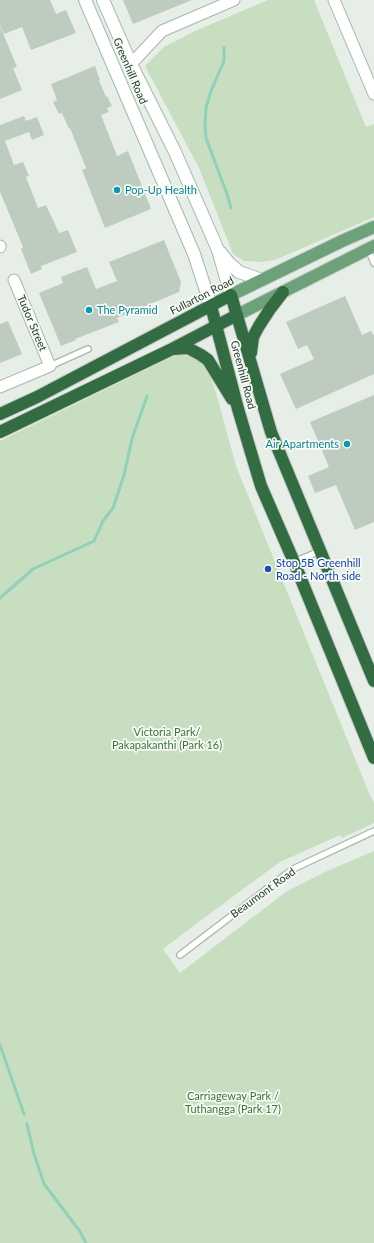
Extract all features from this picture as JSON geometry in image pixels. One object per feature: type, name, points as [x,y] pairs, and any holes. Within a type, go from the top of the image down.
[{"type":"highway","points":[[250,357],[253,337],[270,309],[283,292]]},
{"type":"highway","name":"Fullarton Road","points":[[0,414],[37,397],[232,295]]},
{"type":"highway","name":"Greenhill Road","points":[[232,295],[271,432],[374,681]]},
{"type":"highway","name":"Greenhill Road","points":[[211,306],[238,409],[262,486],[374,758]]},
{"type":"highway","points":[[0,432],[170,350],[237,315]]},
{"type":"highway","points":[[170,350],[188,348],[208,360],[238,409]]},
{"type":"main road","name":"Greenhill Road","points":[[85,0],[194,254],[211,306]]},
{"type":"main road","name":"Greenhill Road","points":[[103,0],[131,64],[175,152],[218,250],[232,295]]},
{"type":"main road","name":"Fullarton Road","points":[[232,295],[374,227]]},
{"type":"main road","points":[[237,315],[371,248]]},
{"type":"main road","points":[[218,250],[228,263],[239,272],[262,280]]},
{"type":"street","points":[[131,64],[162,31],[234,0]]},
{"type":"street","points":[[334,0],[374,94]]},
{"type":"street","name":"Tudor Street","points":[[14,280],[50,366]]},
{"type":"street","points":[[0,387],[50,366]]},
{"type":"lane","points":[[371,248],[374,263]]},
{"type":"lane","points":[[50,366],[88,349]]},
{"type":"lane","points":[[294,562],[320,551]]},
{"type":"lane","name":"Beaumont Road","points":[[180,955],[293,869],[374,831]]},
{"type":"green space","points":[[268,0],[314,0],[366,127],[374,124],[374,217],[275,260],[259,262],[244,261],[233,254],[199,168],[145,66],[164,47],[195,31]]},
{"type":"green space","name":"Victoria Park/ Pakapakanthi (Park 16)","points":[[176,355],[192,356],[203,365],[210,376],[236,466],[374,803],[374,823],[342,838],[340,835],[280,862],[163,949],[180,973],[287,891],[325,872],[374,851],[374,1243],[0,1243],[0,441]]},
{"type":"building","points":[[0,0],[50,0],[56,14],[66,10],[76,33],[31,50],[22,27],[4,34],[0,25]]},
{"type":"building","points":[[123,0],[192,0],[133,24]]},
{"type":"building","points":[[0,26],[17,67],[13,68],[22,90],[0,99]]},
{"type":"building","points":[[95,66],[106,97],[107,96],[112,106],[107,108],[109,112],[101,115],[117,156],[128,151],[151,209],[105,228],[82,170],[86,168],[70,128],[69,129],[62,113],[59,114],[53,102],[57,100],[51,84]]},
{"type":"building","points":[[24,116],[26,121],[37,117],[44,135],[32,140],[29,132],[5,141],[14,165],[23,162],[29,176],[26,177],[38,208],[46,205],[59,233],[68,230],[77,252],[41,266],[42,269],[31,274],[21,249],[23,247],[0,192],[0,125]]},
{"type":"building","points":[[164,240],[181,282],[179,292],[117,318],[119,322],[61,346],[39,293],[63,283],[61,277],[87,267],[96,289],[117,281],[109,262]]},
{"type":"building","points":[[345,296],[362,335],[371,331],[374,336],[374,374],[296,409],[280,374],[314,359],[307,345],[298,349],[286,322]]},
{"type":"building","points":[[8,321],[22,354],[0,363],[0,324]]},
{"type":"building","name":"Air Apartments","points":[[374,395],[374,522],[355,530],[336,485],[315,493],[308,476],[329,467],[310,422]]},
{"type":"waterway","points":[[224,47],[224,61],[211,91],[206,108],[205,123],[206,138],[231,208]]},
{"type":"waterway","points":[[0,598],[33,569],[94,541],[103,521],[113,508],[124,475],[132,439],[147,396]]},
{"type":"waterway","points":[[0,1045],[24,1114]]},
{"type":"waterway","points":[[27,1124],[34,1154],[44,1184],[79,1230],[86,1243]]},
{"type":"place","name":"Pop-Up Health","points":[[117,190]]},
{"type":"place","name":"The Pyramid","points":[[89,310]]},
{"type":"place","name":"Air Apartments","points":[[347,444]]},
{"type":"place","name":"Stop 5B Greenhill Road - North side","points":[[268,569]]},
{"type":"park label","name":"Carriageway Park / Tuthangga (Park 17)","points":[[233,1102]]}]
